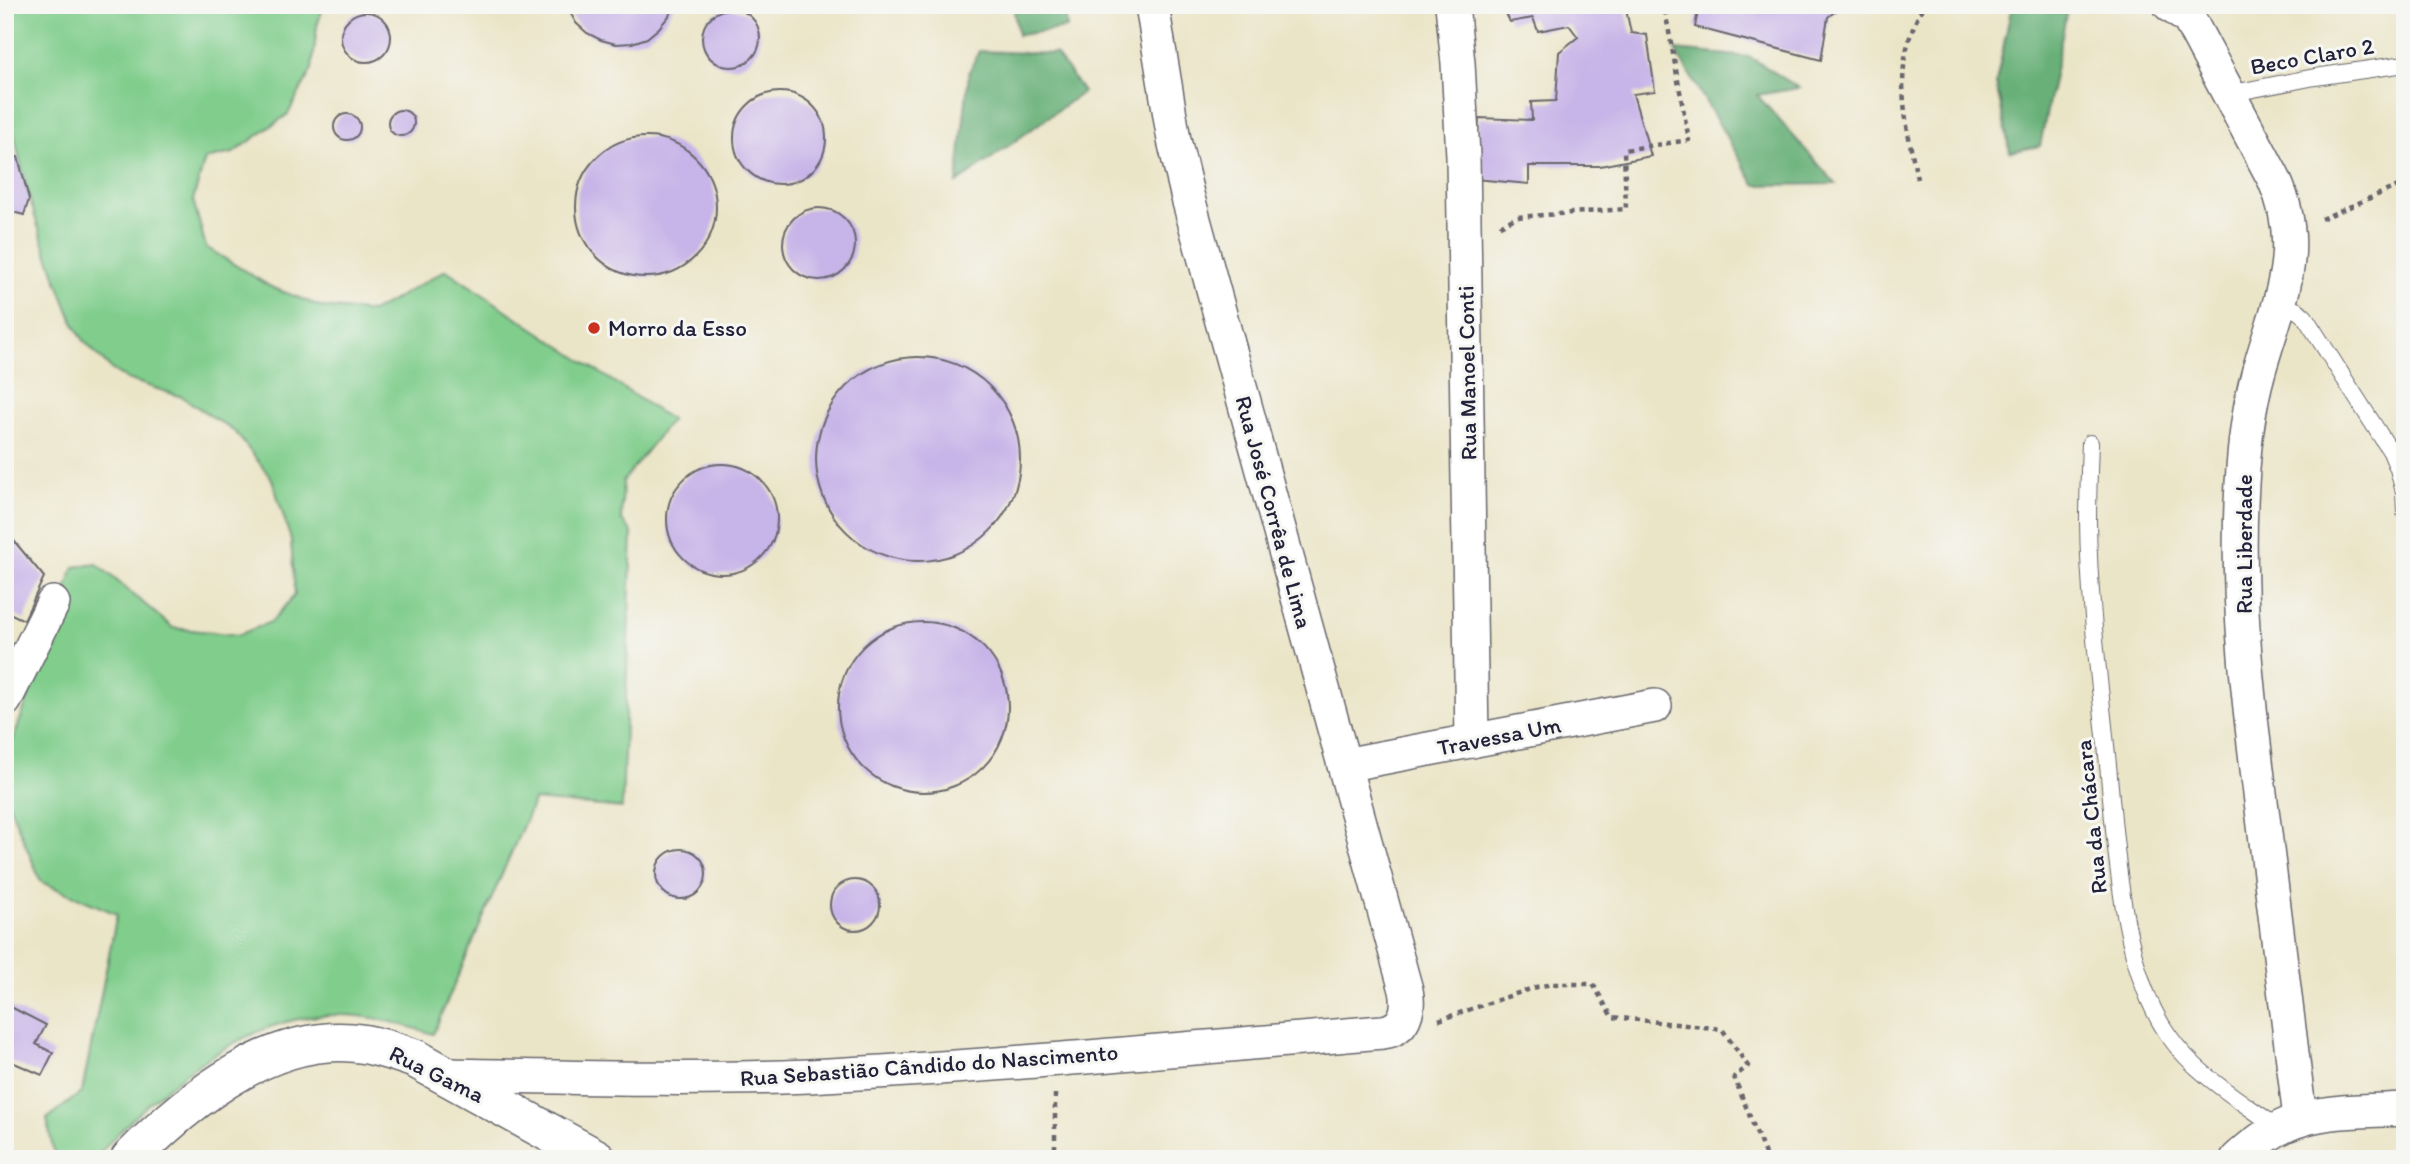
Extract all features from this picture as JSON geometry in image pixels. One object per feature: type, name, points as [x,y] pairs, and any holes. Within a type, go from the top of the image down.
[{"type":"street","name":"Rua José Corrêa de Lima","points":[[1153,5],[1174,140],[1188,198],[1406,990],[1408,999],[1405,1016]]},
{"type":"street","name":"Rua Manoel Conti","points":[[1452,5],[1461,109],[1465,245],[1472,741]]},
{"type":"street","name":"Rua Liberdade","points":[[2183,10],[2284,202],[2288,234],[2286,275],[2258,376],[2245,443],[2242,581],[2250,716],[2289,1123]]},
{"type":"street","points":[[5,700],[53,603]]},
{"type":"street","name":"Travessa Um","points":[[1344,765],[1655,706]]},
{"type":"street","name":"Rua Sebastião Cândido do Nascimento","points":[[445,1075],[613,1079],[807,1076],[1383,1032],[1398,1027],[1405,1016]]},
{"type":"street","name":"Rua Gama","points":[[130,1159],[160,1130],[206,1094],[258,1062],[281,1051],[334,1042],[362,1043],[390,1049],[416,1059],[597,1159]]},
{"type":"street","points":[[2237,1159],[2257,1141],[2289,1123],[2344,1111],[2405,1110]]},
{"type":"lane","name":"Beco Claro 2","points":[[2228,94],[2315,77],[2405,64]]},
{"type":"lane","points":[[2280,304],[2305,317],[2381,436],[2398,469],[2404,492],[2405,512]]},
{"type":"lane","name":"Rua da Chácara","points":[[2090,443],[2088,523],[2093,607],[2118,863],[2128,926],[2138,964],[2157,1017],[2187,1058],[2208,1077],[2289,1123]]},
{"type":"path","points":[[1465,245],[1517,217],[1626,209],[1624,150],[1689,140],[1664,5]]},
{"type":"path","points":[[1917,179],[1901,80],[1910,35],[1924,5]]},
{"type":"path","points":[[2288,234],[2405,183]]},
{"type":"path","points":[[1405,1016],[1428,1024],[1536,987],[1552,984],[1593,984],[1612,1017],[1722,1029],[1748,1066],[1734,1077],[1767,1159]]},
{"type":"path","points":[[1055,1058],[1055,1159]]},
{"type":"green space","points":[[5,5],[324,5],[317,26],[312,69],[288,114],[233,153],[205,159],[193,200],[206,247],[271,287],[322,307],[372,312],[446,270],[671,420],[623,481],[621,520],[632,532],[622,808],[534,800],[433,1034],[385,1020],[347,1015],[300,1019],[266,1028],[233,1043],[172,1084],[144,1108],[95,1159],[55,1159],[47,1119],[82,1092],[117,914],[41,882],[5,795],[5,763],[74,567],[97,564],[173,628],[238,635],[271,622],[295,595],[291,540],[272,479],[235,432],[182,397],[127,379],[111,369],[84,341],[74,324],[40,233],[15,139],[5,66]]},
{"type":"green space","points":[[1013,5],[1065,5],[1067,28],[1018,35]]},
{"type":"green space","points":[[2012,5],[2068,5],[2040,146],[2010,152],[1996,83]]},
{"type":"green space","points":[[1675,50],[1750,57],[1799,88],[1757,95],[1836,184],[1755,185]]},
{"type":"green space","points":[[979,51],[1056,54],[1083,92],[957,183],[969,72]]},
{"type":"building","points":[[566,5],[674,5],[669,16],[647,38],[616,44],[587,33],[576,23]]},
{"type":"building","points":[[1502,5],[1625,5],[1631,33],[1647,35],[1655,91],[1633,94],[1651,156],[1600,166],[1529,166],[1529,184],[1475,179],[1479,118],[1532,120],[1531,102],[1556,101],[1559,52],[1578,37],[1569,25],[1538,31],[1533,18],[1510,22]]},
{"type":"building","points":[[1699,5],[1843,5],[1828,17],[1821,60],[1695,27]]},
{"type":"building","points":[[725,9],[737,9],[752,17],[760,32],[760,44],[752,59],[737,67],[725,67],[710,59],[702,44],[702,32],[710,17]]},
{"type":"building","points":[[366,12],[383,20],[391,37],[383,54],[366,62],[349,54],[341,37],[349,20]]},
{"type":"building","points":[[780,92],[798,96],[812,106],[822,120],[826,138],[822,156],[812,170],[798,180],[780,184],[762,180],[748,170],[738,156],[734,138],[738,120],[748,106],[762,96]]},
{"type":"building","points":[[401,110],[410,114],[414,123],[410,132],[401,136],[392,132],[388,123],[392,114]]},
{"type":"building","points":[[347,114],[356,118],[360,127],[356,136],[347,140],[338,136],[334,127],[338,118]]},
{"type":"building","points":[[646,137],[673,142],[696,157],[711,180],[716,207],[711,234],[696,257],[673,272],[646,277],[619,272],[596,257],[581,234],[576,207],[581,180],[596,157],[619,142]]},
{"type":"building","points":[[5,154],[18,157],[29,199],[24,215],[5,210]]},
{"type":"building","points":[[826,208],[845,218],[853,230],[853,258],[845,270],[833,278],[812,280],[793,270],[785,258],[783,237],[793,218],[805,210]]},
{"type":"building","points":[[918,357],[957,365],[990,387],[1012,420],[1020,459],[1012,498],[990,531],[957,553],[918,561],[879,553],[846,531],[824,498],[816,459],[824,420],[846,387],[879,365]]},
{"type":"building","points":[[722,464],[743,468],[761,480],[773,498],[777,519],[773,540],[761,558],[743,570],[722,574],[701,570],[683,558],[671,540],[667,519],[671,498],[683,480],[701,468]]},
{"type":"building","points":[[5,530],[44,577],[24,620],[5,611]]},
{"type":"building","points":[[923,622],[956,628],[983,647],[1002,674],[1008,707],[1002,740],[983,767],[956,786],[923,792],[890,786],[863,767],[844,740],[838,707],[844,674],[863,647],[890,628]]},
{"type":"building","points":[[681,849],[699,856],[706,874],[699,892],[681,899],[663,892],[656,874],[663,856]]},
{"type":"building","points":[[855,880],[873,887],[880,905],[873,923],[855,930],[837,923],[830,905],[837,887]]},
{"type":"building","points":[[5,1004],[46,1025],[36,1044],[53,1053],[42,1075],[5,1059]]},
{"type":"place","name":"Morro da Esso","points":[[594,328]]}]
